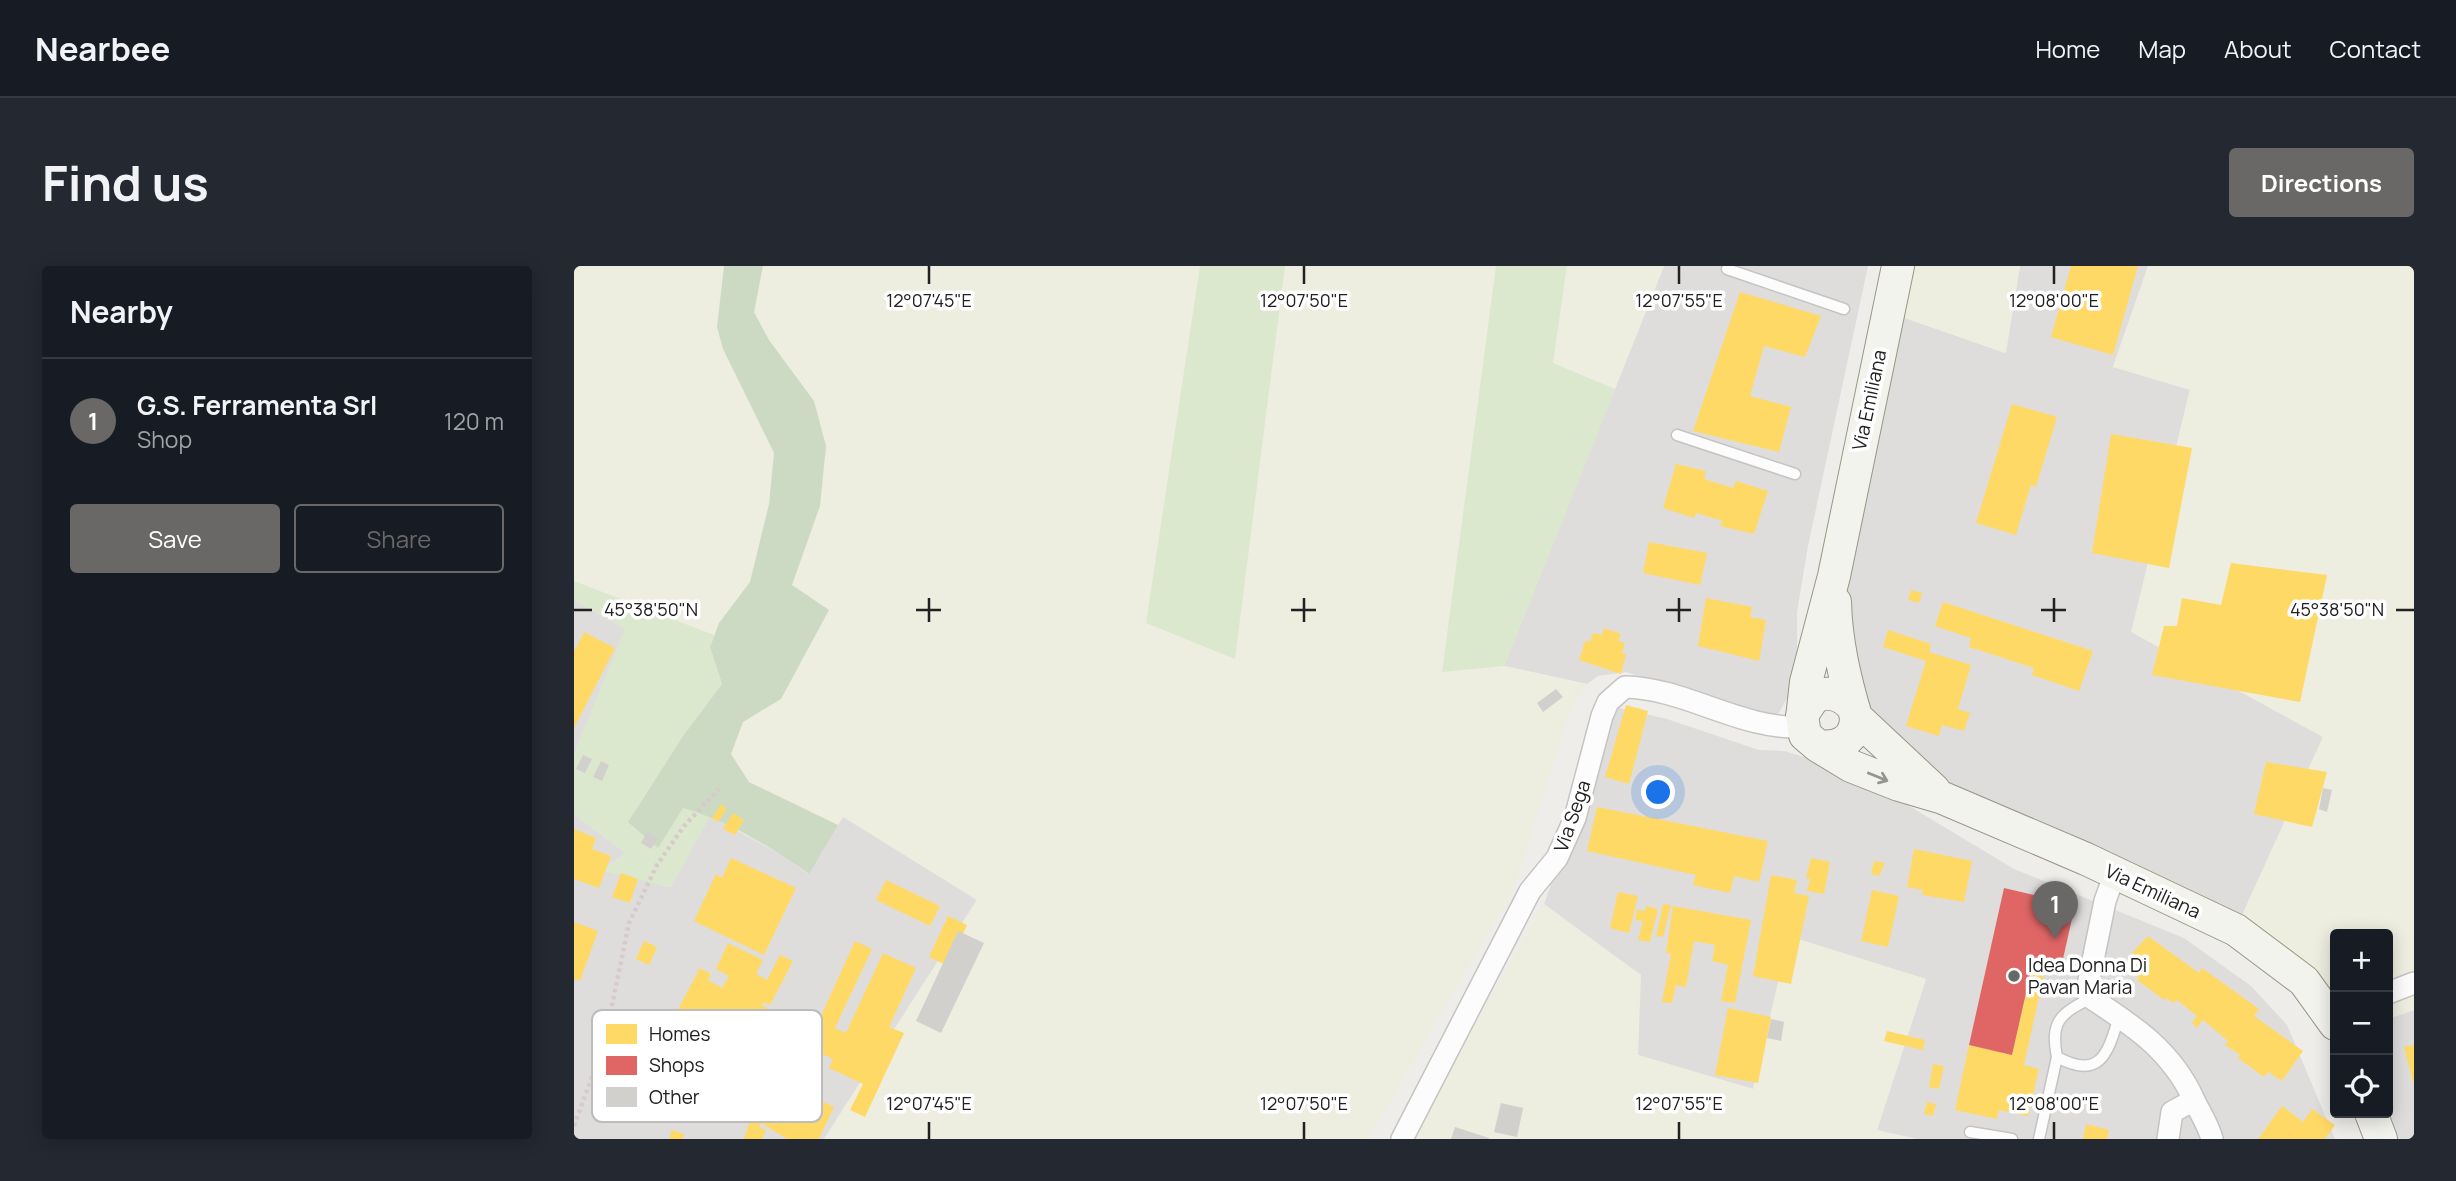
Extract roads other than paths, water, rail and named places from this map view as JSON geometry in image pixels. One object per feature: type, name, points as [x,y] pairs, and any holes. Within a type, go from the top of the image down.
[{"type":"main road","name":"Via Emiliana","points":[[1898,266],[1834,576],[1806,682],[1808,727],[1851,766],[1899,785],[1943,797],[2236,930],[2304,981],[2330,1012]]},
{"type":"main road","name":"Via Emiliana","points":[[1834,576],[1835,630],[1855,713]]},
{"type":"main road","name":"Via Emiliana","points":[[1808,727],[1814,697],[1831,693],[1848,701],[1855,713],[1943,797]]},
{"type":"main road","points":[[1808,727],[1839,746],[1849,739],[1854,731],[1855,713]]},
{"type":"main road","points":[[2373,1118],[2381,1139]]},
{"type":"street","name":"Via Sega","points":[[1402,1139],[1530,891],[1557,858],[1575,818],[1608,702],[1625,687],[1647,688],[1771,725],[1808,727]]},
{"type":"street","points":[[2115,873],[2094,950],[2087,990],[2091,998],[2168,1057],[2188,1083],[2210,1132]]},
{"type":"street","points":[[2391,992],[2414,983]]},
{"type":"street","points":[[2168,1139],[2172,1112],[2194,1100]]},
{"type":"lane","points":[[1727,269],[1844,309]]},
{"type":"lane","points":[[1677,435],[1795,474]]},
{"type":"lane","points":[[2039,1139],[2057,1057],[2053,1036],[2063,1013],[2091,998]]},
{"type":"lane","points":[[2057,1057],[2072,1065],[2091,1065],[2107,1054],[2119,1017]]},
{"type":"lane","points":[[1970,1132],[2012,1139]]},
{"type":"place","name":"G.S. Ferramenta Srl","points":[[2055,939]]},
{"type":"place","name":"Idea Donna Di Pavan Maria","points":[[2014,976]]}]
